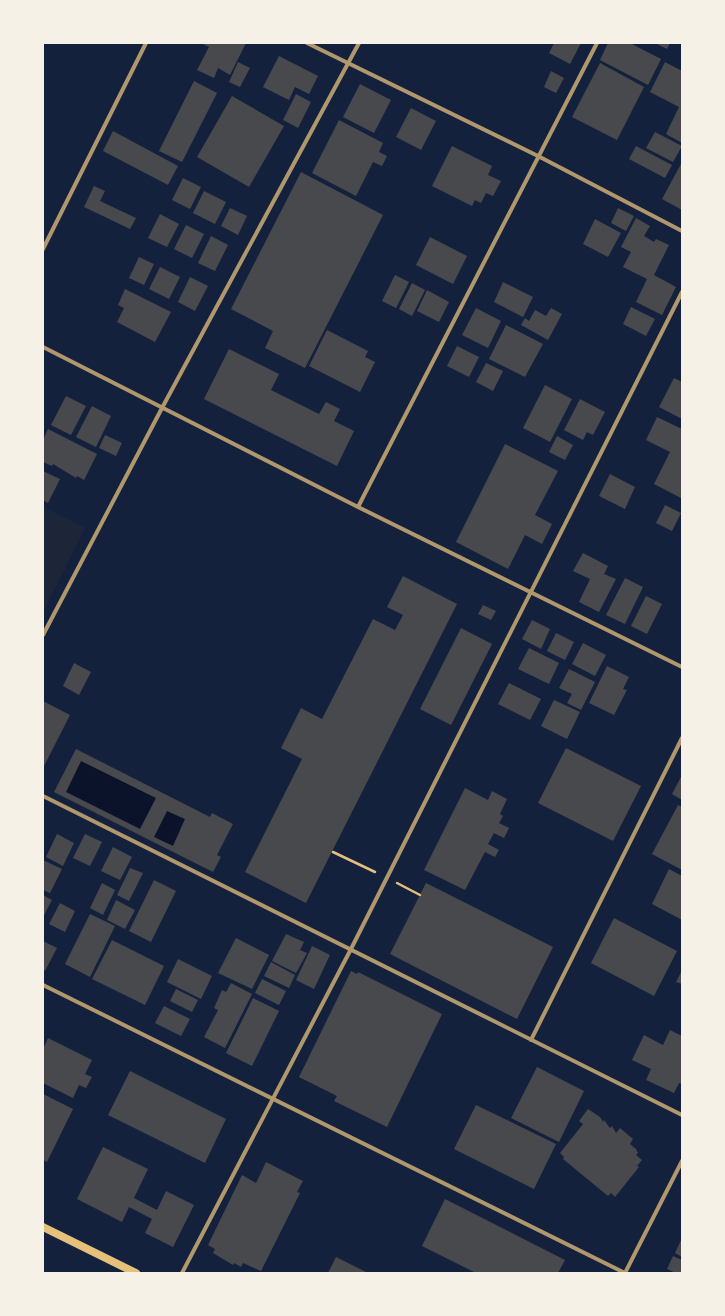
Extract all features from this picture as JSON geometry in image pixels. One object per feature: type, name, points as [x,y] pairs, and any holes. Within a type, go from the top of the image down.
[{"type":"main road","points":[[43,1227],[136,1273]]},
{"type":"street","points":[[43,249],[146,43]]},
{"type":"street","points":[[307,43],[538,156],[682,231]]},
{"type":"street","points":[[43,635],[162,408],[359,43]]},
{"type":"street","points":[[358,507],[597,43]]},
{"type":"street","points":[[182,1273],[352,949],[682,292]]},
{"type":"street","points":[[43,347],[531,594],[682,667]]},
{"type":"street","points":[[531,1040],[682,738]]},
{"type":"street","points":[[43,796],[682,1115]]},
{"type":"street","points":[[43,985],[272,1100],[625,1273],[682,1161]]},
{"type":"shaded area","points":[[43,507],[85,528],[43,612]]},
{"type":"shaded area","points":[[81,761],[156,798],[140,829],[66,792]]},
{"type":"shaded area","points":[[167,811],[185,819],[173,846],[154,837]]},
{"type":"building","points":[[201,43],[246,43],[230,75],[218,68],[214,78],[197,70],[209,47]]},
{"type":"building","points":[[554,43],[581,43],[570,64],[549,53]]},
{"type":"building","points":[[608,43],[630,43],[661,59],[648,85],[600,60]]},
{"type":"building","points":[[655,43],[670,43],[667,49]]},
{"type":"building","points":[[279,56],[318,76],[309,94],[295,87],[289,100],[263,87]]},
{"type":"building","points":[[238,62],[250,68],[240,87],[229,82]]},
{"type":"building","points":[[665,62],[682,71],[682,143],[666,134],[679,107],[650,92]]},
{"type":"building","points":[[600,63],[644,87],[617,140],[572,117]]},
{"type":"building","points":[[551,71],[564,78],[556,93],[544,87]]},
{"type":"building","points":[[194,81],[217,93],[182,162],[159,151]]},
{"type":"building","points":[[360,84],[391,100],[374,133],[343,117]]},
{"type":"building","points":[[296,94],[311,102],[298,128],[283,120]]},
{"type":"building","points":[[232,96],[284,126],[249,187],[197,157]]},
{"type":"building","points":[[411,108],[436,121],[421,150],[396,137]]},
{"type":"building","points":[[339,120],[383,143],[379,152],[387,156],[382,166],[373,162],[356,196],[312,173]]},
{"type":"building","points":[[113,131],[178,166],[168,185],[103,151]]},
{"type":"building","points":[[655,132],[682,146],[673,162],[646,148]]},
{"type":"building","points":[[452,146],[492,166],[488,175],[501,181],[493,196],[486,193],[481,203],[475,200],[472,206],[432,186]]},
{"type":"building","points":[[636,146],[672,165],[665,178],[629,159]]},
{"type":"building","points":[[682,162],[682,210],[662,199]]},
{"type":"building","points":[[301,172],[383,215],[305,368],[265,348],[273,331],[231,309]]},
{"type":"building","points":[[183,178],[201,187],[190,209],[172,200]]},
{"type":"building","points":[[94,186],[105,191],[100,201],[136,218],[130,229],[84,207]]},
{"type":"building","points":[[204,191],[226,202],[215,224],[193,213]]},
{"type":"building","points":[[230,208],[247,216],[238,235],[221,226]]},
{"type":"building","points":[[618,208],[634,216],[626,231],[611,223]]},
{"type":"building","points":[[160,214],[179,224],[167,247],[148,238]]},
{"type":"building","points":[[636,218],[650,226],[644,236],[654,242],[656,239],[669,245],[654,275],[676,287],[662,315],[636,302],[647,279],[623,267],[631,252],[621,247]]},
{"type":"building","points":[[595,219],[621,233],[608,257],[583,244]]},
{"type":"building","points":[[186,225],[204,234],[192,258],[174,249]]},
{"type":"building","points":[[211,236],[228,245],[215,271],[198,263]]},
{"type":"building","points":[[430,237],[467,256],[453,284],[416,265]]},
{"type":"building","points":[[139,257],[154,264],[144,285],[129,278]]},
{"type":"building","points":[[160,267],[180,277],[169,299],[149,289]]},
{"type":"building","points":[[395,275],[409,282],[396,308],[382,301]]},
{"type":"building","points":[[190,277],[208,286],[195,311],[178,302]]},
{"type":"building","points":[[503,282],[533,297],[523,317],[494,302]]},
{"type":"building","points":[[412,283],[425,290],[412,316],[399,309]]},
{"type":"building","points":[[125,289],[171,312],[155,342],[117,322],[124,308],[118,305]]},
{"type":"building","points":[[427,290],[449,302],[439,322],[417,311]]},
{"type":"building","points":[[631,307],[655,319],[646,336],[623,324]]},
{"type":"building","points":[[476,308],[501,321],[488,348],[462,335]]},
{"type":"building","points":[[551,308],[562,314],[548,340],[521,325],[525,318],[529,321],[535,310],[546,316]]},
{"type":"building","points":[[506,325],[543,344],[525,377],[489,359]]},
{"type":"building","points":[[327,330],[368,351],[365,357],[375,362],[360,392],[309,366]]},
{"type":"building","points":[[457,346],[479,357],[469,377],[447,366]]},
{"type":"building","points":[[229,349],[279,374],[271,390],[319,414],[326,402],[340,409],[334,421],[354,431],[337,466],[204,399]]},
{"type":"building","points":[[486,363],[503,371],[493,391],[476,382]]},
{"type":"building","points":[[674,378],[682,382],[682,419],[659,407]]},
{"type":"building","points":[[545,385],[572,399],[550,442],[523,428]]},
{"type":"building","points":[[66,396],[86,406],[71,435],[51,425]]},
{"type":"building","points":[[580,399],[605,412],[593,435],[587,432],[583,440],[564,430]]},
{"type":"building","points":[[92,406],[111,416],[96,447],[76,437]]},
{"type":"building","points":[[657,417],[682,429],[681,498],[654,484],[670,452],[646,440]]},
{"type":"building","points":[[48,429],[97,454],[84,480],[77,476],[76,478],[53,464],[52,466],[43,462],[43,440]]},
{"type":"building","points":[[105,435],[122,443],[116,456],[99,448]]},
{"type":"building","points":[[557,436],[573,445],[565,460],[549,452]]},
{"type":"building","points":[[505,444],[558,471],[535,515],[552,524],[542,544],[525,535],[508,569],[456,542]]},
{"type":"building","points":[[43,471],[60,479],[48,503],[43,500]]},
{"type":"building","points":[[610,474],[635,487],[625,509],[599,496]]},
{"type":"building","points":[[665,505],[681,513],[672,531],[656,523]]},
{"type":"building","points":[[583,553],[608,566],[604,574],[616,579],[599,612],[579,602],[590,579],[573,571]]},
{"type":"building","points":[[403,576],[457,604],[306,903],[245,872],[302,759],[281,748],[301,708],[322,719],[373,619],[395,630],[403,615],[387,607]]},
{"type":"building","points":[[625,578],[643,587],[625,624],[606,615]]},
{"type":"building","points":[[646,596],[662,604],[647,634],[631,626]]},
{"type":"building","points":[[483,605],[496,611],[491,620],[478,614]]},
{"type":"building","points":[[532,620],[550,629],[541,649],[522,639]]},
{"type":"building","points":[[461,628],[492,644],[451,725],[420,709]]},
{"type":"building","points":[[556,633],[574,642],[565,660],[547,651]]},
{"type":"building","points":[[583,643],[606,655],[595,676],[572,664]]},
{"type":"building","points":[[529,648],[559,663],[549,684],[518,669]]},
{"type":"building","points":[[74,663],[91,672],[79,695],[63,686]]},
{"type":"building","points":[[607,666],[629,677],[623,689],[627,690],[614,715],[589,703]]},
{"type":"building","points":[[569,669],[595,682],[581,710],[567,703],[572,694],[559,688]]},
{"type":"building","points":[[509,683],[541,699],[530,720],[498,704]]},
{"type":"building","points":[[554,700],[580,712],[567,739],[541,726]]},
{"type":"building","points":[[43,701],[70,715],[43,768]]},
{"type":"building","points":[[566,748],[641,786],[613,841],[538,803]]},
{"type":"building","points":[[76,749],[210,817],[212,813],[233,824],[217,855],[221,857],[213,872],[54,792]],"holes":[[[81,761],[156,798],[140,829],[66,792]],[[167,811],[185,819],[173,846],[154,837]]]},
{"type":"building","points":[[682,775],[682,800],[672,794]]},
{"type":"building","points":[[465,788],[488,800],[492,791],[507,799],[500,814],[503,816],[499,823],[509,828],[504,838],[494,833],[488,844],[499,850],[495,857],[485,852],[465,890],[424,870]]},
{"type":"building","points":[[678,805],[682,807],[682,870],[652,854]]},
{"type":"building","points":[[57,834],[74,843],[63,866],[46,857]]},
{"type":"building","points":[[85,834],[102,842],[90,866],[73,858]]},
{"type":"building","points":[[113,847],[132,857],[120,880],[101,871]]},
{"type":"building","points":[[43,860],[62,869],[50,893],[43,890]]},
{"type":"building","points":[[130,868],[143,873],[129,901],[117,895]]},
{"type":"building","points":[[669,869],[682,876],[682,920],[652,904]]},
{"type":"building","points":[[154,880],[176,891],[151,942],[129,931]]},
{"type":"building","points":[[102,883],[115,890],[103,915],[90,908]]},
{"type":"building","points":[[426,883],[553,947],[517,1019],[390,954]]},
{"type":"building","points":[[43,895],[52,900],[43,917]]},
{"type":"building","points":[[116,900],[135,910],[125,929],[107,920]]},
{"type":"building","points":[[60,903],[75,911],[65,932],[49,924]]},
{"type":"building","points":[[90,914],[115,926],[90,977],[65,964]]},
{"type":"building","points":[[614,918],[677,951],[654,996],[591,963]]},
{"type":"building","points":[[286,934],[304,942],[300,950],[307,953],[296,973],[272,961]]},
{"type":"building","points":[[236,938],[269,955],[252,989],[218,973]]},
{"type":"building","points":[[112,940],[164,966],[145,1005],[92,979]]},
{"type":"building","points":[[43,941],[57,948],[45,971],[43,970]]},
{"type":"building","points":[[312,946],[330,955],[314,989],[296,980]]},
{"type":"building","points":[[178,959],[212,976],[201,999],[167,982]]},
{"type":"building","points":[[271,962],[295,975],[289,988],[264,976]]},
{"type":"building","points":[[682,970],[682,984],[676,982]]},
{"type":"building","points":[[351,971],[357,974],[358,972],[442,1014],[387,1127],[334,1101],[337,1096],[299,1077]]},
{"type":"building","points":[[262,979],[286,991],[279,1005],[255,993]]},
{"type":"building","points":[[231,983],[252,994],[225,1048],[204,1037],[218,1010],[214,1008],[222,990],[226,992]]},
{"type":"building","points":[[176,989],[198,1000],[192,1012],[170,1001]]},
{"type":"building","points":[[253,998],[279,1011],[252,1066],[226,1053]]},
{"type":"building","points":[[164,1006],[190,1019],[181,1036],[155,1023]]},
{"type":"building","points":[[670,1030],[682,1036],[682,1084],[679,1083],[674,1093],[646,1080],[651,1069],[632,1060],[644,1035],[663,1045]]},
{"type":"building","points":[[48,1038],[92,1060],[85,1074],[92,1077],[86,1088],[79,1085],[73,1098],[43,1083],[43,1049]]},
{"type":"building","points":[[537,1067],[584,1091],[559,1142],[511,1118]]},
{"type":"building","points":[[130,1071],[226,1119],[205,1163],[108,1115]]},
{"type":"building","points":[[43,1094],[73,1109],[47,1162],[43,1160]]},
{"type":"building","points":[[476,1105],[556,1144],[534,1189],[454,1149]]},
{"type":"building","points":[[588,1109],[600,1117],[603,1122],[604,1120],[610,1128],[612,1126],[616,1133],[620,1128],[633,1139],[630,1144],[636,1149],[638,1153],[636,1155],[642,1160],[637,1166],[639,1167],[615,1197],[611,1193],[608,1196],[563,1159],[564,1157],[560,1153],[583,1124],[579,1121]]},
{"type":"building","points":[[103,1147],[148,1169],[134,1198],[157,1210],[166,1191],[194,1205],[173,1247],[145,1233],[152,1219],[129,1207],[122,1222],[77,1199]]},
{"type":"building","points":[[266,1162],[303,1181],[297,1192],[300,1193],[261,1271],[243,1263],[241,1267],[234,1263],[233,1265],[213,1253],[215,1249],[208,1245],[242,1175],[256,1183]]},
{"type":"building","points":[[445,1199],[565,1260],[558,1273],[476,1273],[422,1246]]},
{"type":"building","points":[[682,1238],[682,1257],[675,1253]]},
{"type":"building","points":[[673,1256],[682,1260],[682,1273],[676,1273],[667,1269]]},
{"type":"building","points":[[336,1257],[368,1273],[328,1273]]}]
